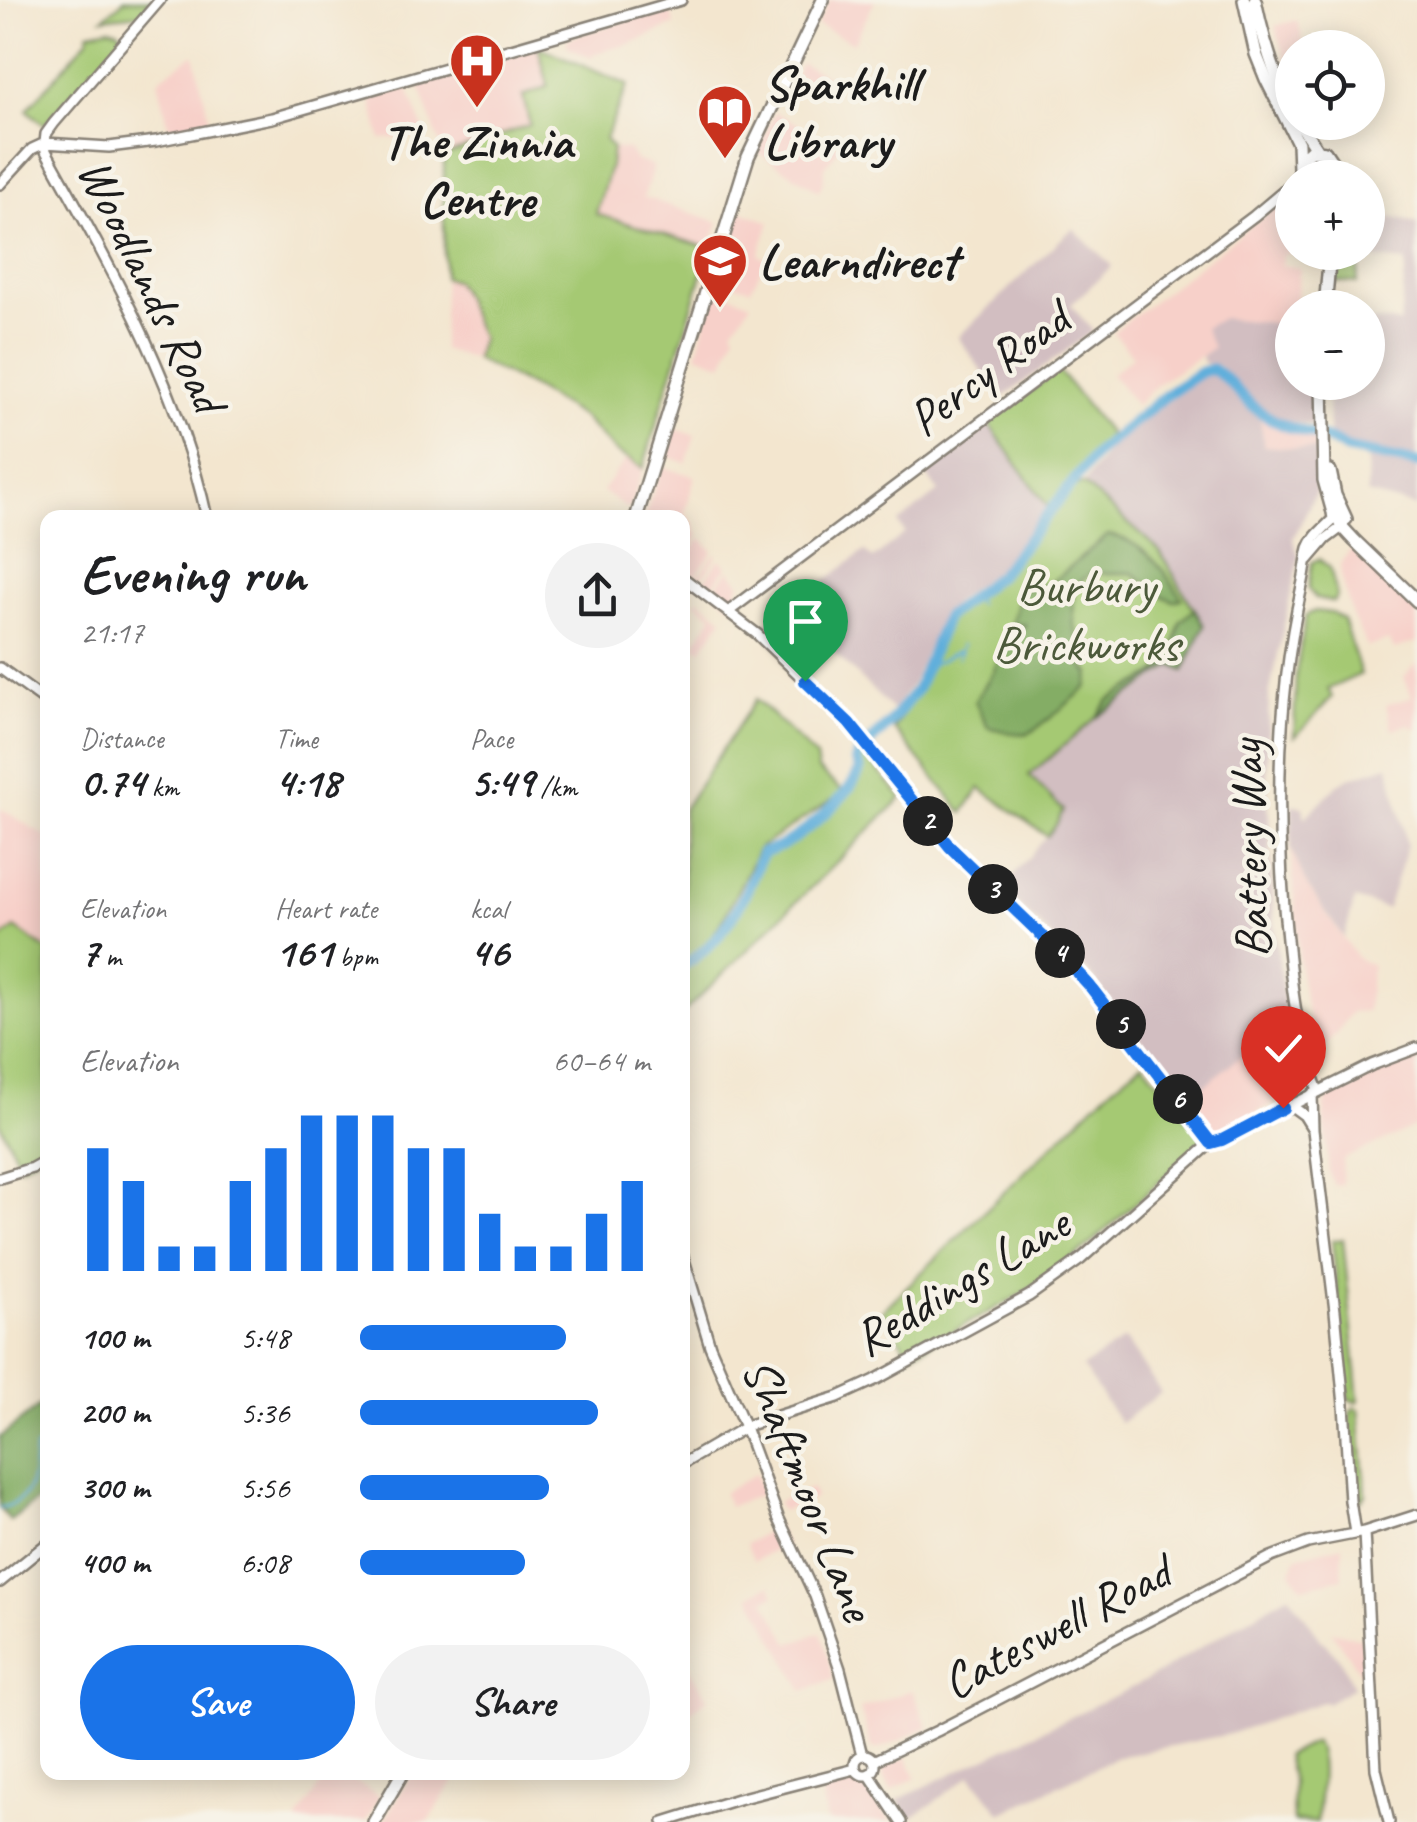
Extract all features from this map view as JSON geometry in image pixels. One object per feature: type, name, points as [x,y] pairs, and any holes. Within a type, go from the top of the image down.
[{"type":"highway","points":[[638,510],[748,156],[823,0]]},
{"type":"highway","points":[[1244,0],[1256,54],[1298,144],[1300,160]]},
{"type":"highway","points":[[1255,0],[1275,75]]},
{"type":"highway","points":[[1310,140],[1316,150]]},
{"type":"highway","points":[[1300,160],[1306,152],[1316,150],[1325,152],[1331,160]]},
{"type":"highway","points":[[1322,400],[1324,453],[1339,517],[1417,601]]},
{"type":"highway","points":[[374,1822],[398,1780]]},
{"type":"street","points":[[44,143],[54,123],[160,0]]},
{"type":"street","points":[[0,184],[32,148],[44,143],[109,148],[258,121],[681,0]]},
{"type":"street","name":"Woodlands Road","points":[[44,143],[157,363],[188,447],[205,510]]},
{"type":"street","name":"Percy Road","points":[[728,612],[1275,198]]},
{"type":"street","points":[[1308,560],[1339,517]]},
{"type":"street","name":"Battery Way","points":[[1339,517],[1316,536],[1310,548],[1298,603],[1283,702],[1281,885],[1296,1020],[1315,1092],[1313,1130],[1336,1311],[1350,1500],[1359,1532],[1374,1752],[1389,1822]]},
{"type":"street","points":[[690,583],[756,634],[862,738],[950,847],[1089,985],[1211,1143]]},
{"type":"street","points":[[0,668],[40,697]]},
{"type":"street","name":"Reddings Lane","points":[[690,1459],[744,1427],[862,1386],[1029,1296],[1081,1259],[1211,1143],[1372,1065],[1417,1048]]},
{"type":"street","points":[[1283,1108],[1293,1107],[1304,1115],[1313,1130]]},
{"type":"street","points":[[0,1178],[40,1164]]},
{"type":"street","name":"Shaftmoor Lane","points":[[690,1279],[710,1346],[778,1517],[816,1596],[862,1756]]},
{"type":"street","name":"Cateswell Road","points":[[874,1761],[1271,1557],[1417,1515]]},
{"type":"street","points":[[0,1582],[40,1550]]},
{"type":"street","points":[[855,1768],[856,1760],[870,1756],[874,1768],[869,1774]]},
{"type":"street","points":[[855,1768],[869,1774]]},
{"type":"street","points":[[664,1822],[855,1768]]},
{"type":"street","points":[[869,1774],[901,1822]]},
{"type":"shaded area","points":[[830,0],[875,0],[854,43],[817,25]]},
{"type":"shaded area","points":[[669,7],[675,25],[629,44],[593,54],[591,58],[567,46],[567,39]]},
{"type":"shaded area","points":[[1297,20],[1300,30],[1276,30],[1275,26]]},
{"type":"shaded area","name":"The Zinnia Centre","points":[[538,46],[548,85],[530,125],[444,156],[420,82]]},
{"type":"shaded area","points":[[194,54],[211,125],[170,132],[158,80]]},
{"type":"shaded area","points":[[801,63],[836,80],[830,92],[796,74]]},
{"type":"shaded area","points":[[406,84],[426,136],[381,139],[370,96]]},
{"type":"shaded area","points":[[775,112],[840,147],[825,167],[819,191],[757,152]]},
{"type":"shaded area","points":[[612,148],[629,150],[635,160],[653,166],[644,197],[719,222],[710,248],[596,214]]},
{"type":"shaded area","points":[[1275,207],[1275,270],[1300,270],[1298,290],[1275,290],[1275,323],[1222,318],[1213,348],[1160,382],[1136,405],[1111,374],[1133,356],[1113,332]]},
{"type":"shaded area","points":[[739,210],[770,222],[759,255],[766,259],[751,289],[717,279]]},
{"type":"shaded area","points":[[1389,217],[1417,223],[1417,507],[1367,494],[1368,451],[1329,436],[1328,400],[1385,400],[1385,322],[1400,323],[1406,262],[1385,260]]},
{"type":"shaded area","points":[[1073,228],[1112,266],[1071,305],[1093,331],[1001,399],[958,337]]},
{"type":"shaded area","points":[[444,278],[454,280],[461,291],[481,340],[475,359],[442,350]]},
{"type":"shaded area","points":[[715,288],[751,303],[733,329],[736,333],[723,364],[697,354]]},
{"type":"shaded area","points":[[1222,318],[1275,323],[1275,400],[1316,400],[1316,425],[1284,422],[1255,404],[1219,366],[1203,363],[1201,356],[1213,348],[1204,328]]},
{"type":"shaded area","points":[[1202,375],[1214,375],[1260,417],[1264,446],[1316,450],[1316,492],[1293,539],[1299,557],[1269,695],[1267,777],[1274,918],[1286,1023],[1297,1072],[1267,1035],[1187,1099],[1088,972],[1004,891],[1056,825],[1029,775],[1096,718],[1172,665],[1184,671],[1204,626],[1159,550],[1083,484],[1114,442]]},
{"type":"shaded area","points":[[1260,417],[1316,439],[1316,450],[1264,446]]},
{"type":"shaded area","points":[[988,423],[1049,507],[1002,566],[954,602],[931,640],[912,684],[893,710],[833,652],[804,676],[760,630],[762,627],[865,551],[873,559],[905,533],[898,523],[939,492],[924,472]]},
{"type":"shaded area","points":[[671,428],[695,435],[686,463],[665,455]]},
{"type":"shaded area","points":[[627,458],[643,468],[627,509],[602,491]]},
{"type":"shaded area","points":[[662,467],[695,476],[686,510],[647,510]]},
{"type":"shaded area","points":[[690,519],[696,526],[693,529],[699,535],[690,547]]},
{"type":"shaded area","points":[[701,538],[713,551],[695,576],[715,554],[700,580],[703,582],[720,559],[727,567],[710,588],[713,590],[729,570],[741,584],[736,588],[743,596],[730,604],[690,573],[690,552]]},
{"type":"shaded area","points":[[1351,549],[1417,612],[1417,642],[1394,649],[1389,640],[1367,647],[1352,616],[1341,575],[1340,565]]},
{"type":"shaded area","points":[[698,599],[723,618],[701,650],[694,645],[713,615],[695,602]]},
{"type":"shaded area","points":[[1417,663],[1417,728],[1411,724],[1392,729],[1386,705],[1412,697],[1404,677]]},
{"type":"shaded area","points":[[1389,765],[1407,845],[1387,909],[1355,899],[1344,938],[1308,887],[1291,849],[1292,805],[1303,806],[1305,818],[1337,785]]},
{"type":"shaded area","points":[[0,808],[40,833],[40,946],[16,928],[0,940]]},
{"type":"shaded area","points":[[1291,849],[1308,887],[1357,958],[1372,965],[1367,1011],[1351,1012],[1336,1035],[1315,1055],[1300,973]]},
{"type":"shaded area","points":[[1267,1034],[1307,1085],[1216,1135],[1187,1099]]},
{"type":"shaded area","points":[[1417,1057],[1417,1126],[1343,1159],[1342,1184],[1334,1186],[1329,1173],[1324,1113],[1328,1097],[1377,1069]]},
{"type":"shaded area","points":[[1125,1339],[1161,1393],[1120,1423],[1082,1367]]},
{"type":"shaded area","points":[[755,1474],[763,1494],[729,1506],[723,1493]]},
{"type":"shaded area","points":[[812,1488],[815,1498],[782,1511],[777,1502]]},
{"type":"shaded area","points":[[776,1525],[786,1545],[754,1561],[746,1544]]},
{"type":"shaded area","points":[[1343,1545],[1342,1578],[1302,1587],[1291,1571],[1297,1557]]},
{"type":"shaded area","points":[[770,1585],[775,1595],[765,1600],[790,1644],[821,1632],[834,1679],[803,1691],[750,1595]]},
{"type":"shaded area","points":[[1289,1594],[1340,1659],[1353,1688],[1327,1703],[1230,1734],[1117,1757],[1001,1813],[971,1775],[911,1819],[897,1800],[1145,1681]]},
{"type":"shaded area","points":[[1331,1631],[1363,1638],[1367,1677],[1364,1678]]},
{"type":"shaded area","points":[[690,1669],[708,1698],[690,1712]]},
{"type":"shaded area","points":[[912,1690],[928,1727],[875,1749],[860,1709]]},
{"type":"shaded area","points":[[907,1757],[916,1777],[891,1791],[882,1772],[886,1766]]},
{"type":"shaded area","points":[[855,1778],[865,1785],[891,1822],[827,1822],[821,1787]]},
{"type":"shaded area","points":[[323,1780],[353,1780],[380,1797],[365,1822],[296,1822]]},
{"type":"shaded area","points":[[408,1780],[455,1780],[428,1822],[383,1822]]},
{"type":"green space","points":[[124,0],[152,0],[141,14],[103,18]]},
{"type":"green space","points":[[110,28],[122,35],[119,43],[44,125],[27,110],[88,39],[89,32]]},
{"type":"green space","points":[[538,46],[628,85],[605,139],[612,148],[610,166],[596,214],[710,248],[643,468],[615,451],[582,417],[475,359],[481,339],[461,291],[454,280],[444,278],[444,156],[530,125],[523,96],[548,85]]},
{"type":"green space","points":[[1335,270],[1358,270],[1357,283],[1334,281]]},
{"type":"green space","points":[[1058,370],[1110,435],[1048,507],[988,423]]},
{"type":"green space","name":"Burbury Brickworks","points":[[1083,484],[1159,550],[1204,626],[1184,671],[1172,665],[1096,718],[1029,775],[1063,810],[1047,836],[980,788],[963,813],[894,729],[926,674],[947,618],[1001,574],[1074,486]]},
{"type":"green space","points":[[1108,535],[1142,550],[1161,568],[1182,599],[1164,597],[1133,573],[1091,573],[1073,587],[1074,625],[1080,643],[1075,659],[1090,673],[1087,687],[1029,733],[988,727],[975,701],[1001,652],[1025,625],[1012,623],[1020,591],[1052,582]]},
{"type":"green space","points":[[1319,559],[1330,568],[1337,597],[1333,602],[1316,599],[1308,589],[1312,562]]},
{"type":"green space","points":[[1195,609],[1204,626],[1184,671],[1172,665],[1096,718],[1109,700],[1156,673],[1171,659],[1180,622]]},
{"type":"green space","points":[[1315,611],[1332,613],[1343,620],[1361,674],[1328,689],[1332,697],[1294,737],[1296,673],[1306,615]]},
{"type":"green space","points":[[756,699],[816,757],[818,770],[844,792],[759,848],[712,937],[690,958],[690,798]]},
{"type":"green space","points":[[861,751],[902,798],[690,1006],[690,961],[711,944],[732,917],[762,853],[785,844],[843,798],[857,778],[860,769],[856,760]]},
{"type":"green space","points":[[15,928],[40,945],[40,1154],[21,1166],[0,1124],[0,940]]},
{"type":"green space","points":[[1143,1062],[1205,1141],[1088,1246],[1025,1292],[910,1355],[882,1311],[1111,1088]]},
{"type":"green space","points":[[1343,1239],[1357,1402],[1349,1399],[1332,1241]]},
{"type":"green space","points":[[40,1406],[40,1498],[10,1521],[0,1508],[0,1437]]},
{"type":"green space","points":[[1355,1407],[1359,1409],[1366,1494],[1354,1502],[1350,1412]]},
{"type":"green space","points":[[1315,1742],[1321,1770],[1317,1822],[1293,1822],[1292,1782],[1286,1755]]},
{"type":"waterway","points":[[690,961],[711,944],[732,917],[762,853],[805,830],[848,789],[860,769],[856,760],[861,751],[917,689],[946,617],[1000,574],[1097,452],[1170,392],[1212,369],[1253,406],[1281,424],[1346,449],[1417,463]]},
{"type":"waterway","points":[[974,594],[978,604]]},
{"type":"waterway","points":[[958,658],[962,645]]},
{"type":"waterway","points":[[928,664],[960,651]]},
{"type":"waterway","points":[[0,1508],[25,1494],[32,1479],[35,1449],[40,1444]]},
{"type":"place","name":"The Zinnia Centre","points":[[477,110]]},
{"type":"place","name":"Sparkhill Library","points":[[725,161]]},
{"type":"place","name":"Learndirect","points":[[720,310]]},
{"type":"route","points":[[805,681],[849,723],[950,847],[1089,985],[1211,1143],[1283,1108]]}]
